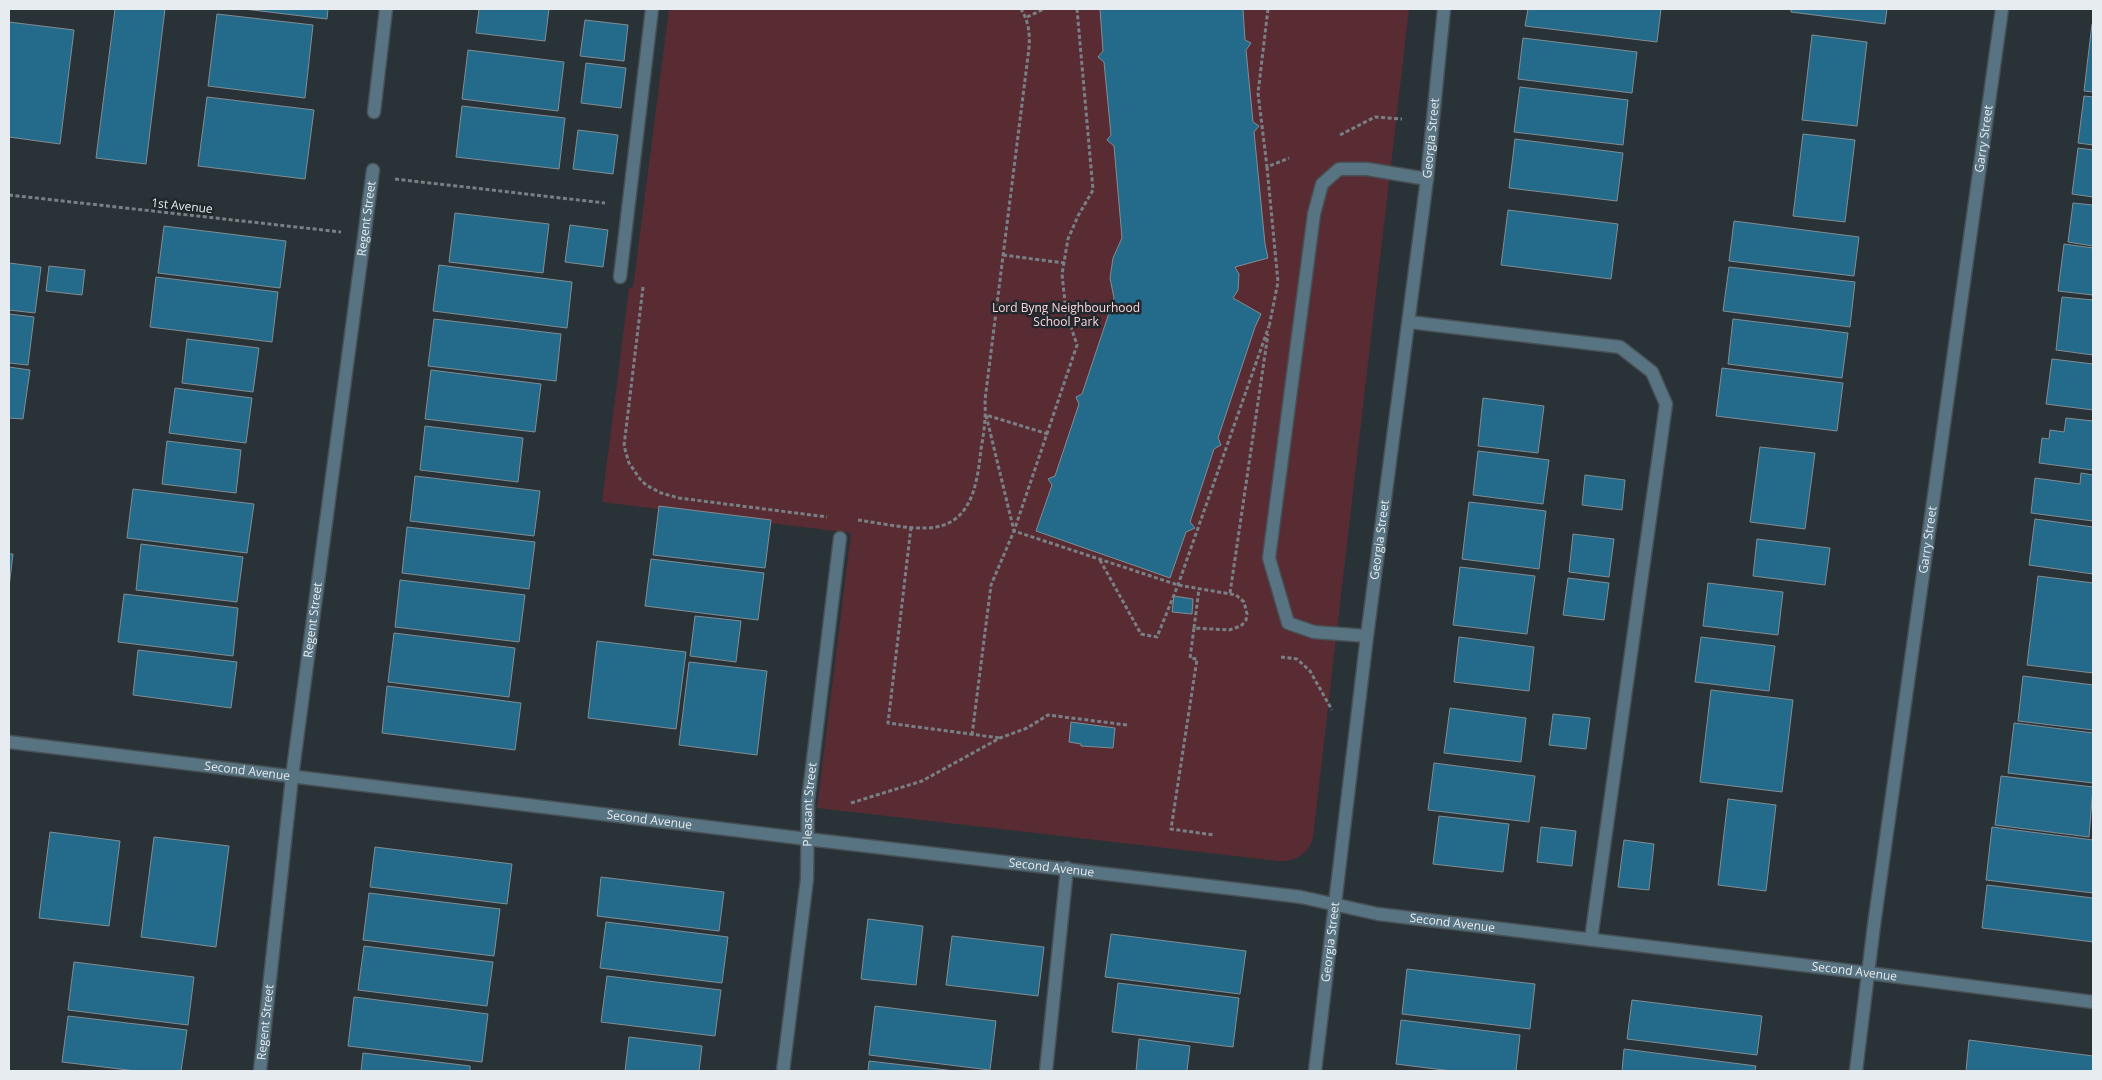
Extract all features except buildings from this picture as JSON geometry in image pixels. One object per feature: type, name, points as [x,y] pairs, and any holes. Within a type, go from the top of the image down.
[{"type":"street","points":[[374,112],[386,9]]},
{"type":"street","points":[[620,276],[652,9]]},
{"type":"street","name":"Georgia Street","points":[[1315,1071],[1367,636],[1427,179],[1444,9]]},
{"type":"street","name":"Garry Street","points":[[1856,1071],[2002,9]]},
{"type":"street","points":[[1367,636],[1314,632],[1288,623],[1269,558],[1312,234],[1322,184],[1339,169],[1366,169],[1427,179]]},
{"type":"street","name":"Regent Street","points":[[260,1071],[292,777],[372,173]]},
{"type":"street","points":[[1409,322],[1620,347],[1652,372],[1666,404],[1591,939]]},
{"type":"street","name":"Pleasant Street","points":[[783,1071],[807,880],[808,802],[840,538]]},
{"type":"street","name":"Second Avenue","points":[[9,742],[1301,897],[1378,914],[2093,1002]]},
{"type":"street","points":[[1046,1071],[1067,868]]},
{"type":"path","points":[[1014,531],[986,415],[985,400],[1029,48],[1030,32],[1022,9]]},
{"type":"path","points":[[1026,17],[1044,9]]},
{"type":"path","points":[[972,735],[991,585],[1014,531],[1077,345],[1064,302],[1064,262],[1073,226],[1094,190],[1077,9]]},
{"type":"path","points":[[1230,593],[1269,326],[1278,282],[1258,93],[1268,9]]},
{"type":"path","points":[[1340,135],[1375,117],[1402,119]]},
{"type":"path","points":[[1267,167],[1290,158]]},
{"type":"path","points":[[372,173],[629,206]]},
{"type":"path","name":"1st Avenue","points":[[9,195],[344,233]]},
{"type":"path","points":[[1003,255],[1064,262]]},
{"type":"path","points":[[643,285],[624,446],[629,463],[640,479],[653,489],[679,498],[834,517]]},
{"type":"path","points":[[1100,560],[1141,634],[1157,637],[1178,585],[1269,326]]},
{"type":"path","points":[[986,415],[1048,434]]},
{"type":"path","points":[[853,520],[926,528],[951,522],[963,512],[973,497],[977,484],[986,415]]},
{"type":"path","points":[[911,527],[888,723],[1000,738]]},
{"type":"path","points":[[1014,531],[1178,585],[1230,593],[1241,598],[1247,608],[1246,620],[1241,626],[1229,630],[1194,628]]},
{"type":"path","points":[[1199,589],[1190,658],[1197,659],[1171,830],[1214,835]]},
{"type":"path","points":[[1281,657],[1297,659],[1310,671],[1332,710]]},
{"type":"path","points":[[851,803],[922,781],[1000,738],[1027,728],[1048,715],[1127,725]]},
{"type":"green space","name":"Lord Byng Neighbourhood School Park","points":[[669,9],[1409,9],[1313,837],[1309,848],[1305,852],[1291,860],[1279,861],[817,808],[851,533],[602,502],[629,288],[633,288]]}]
